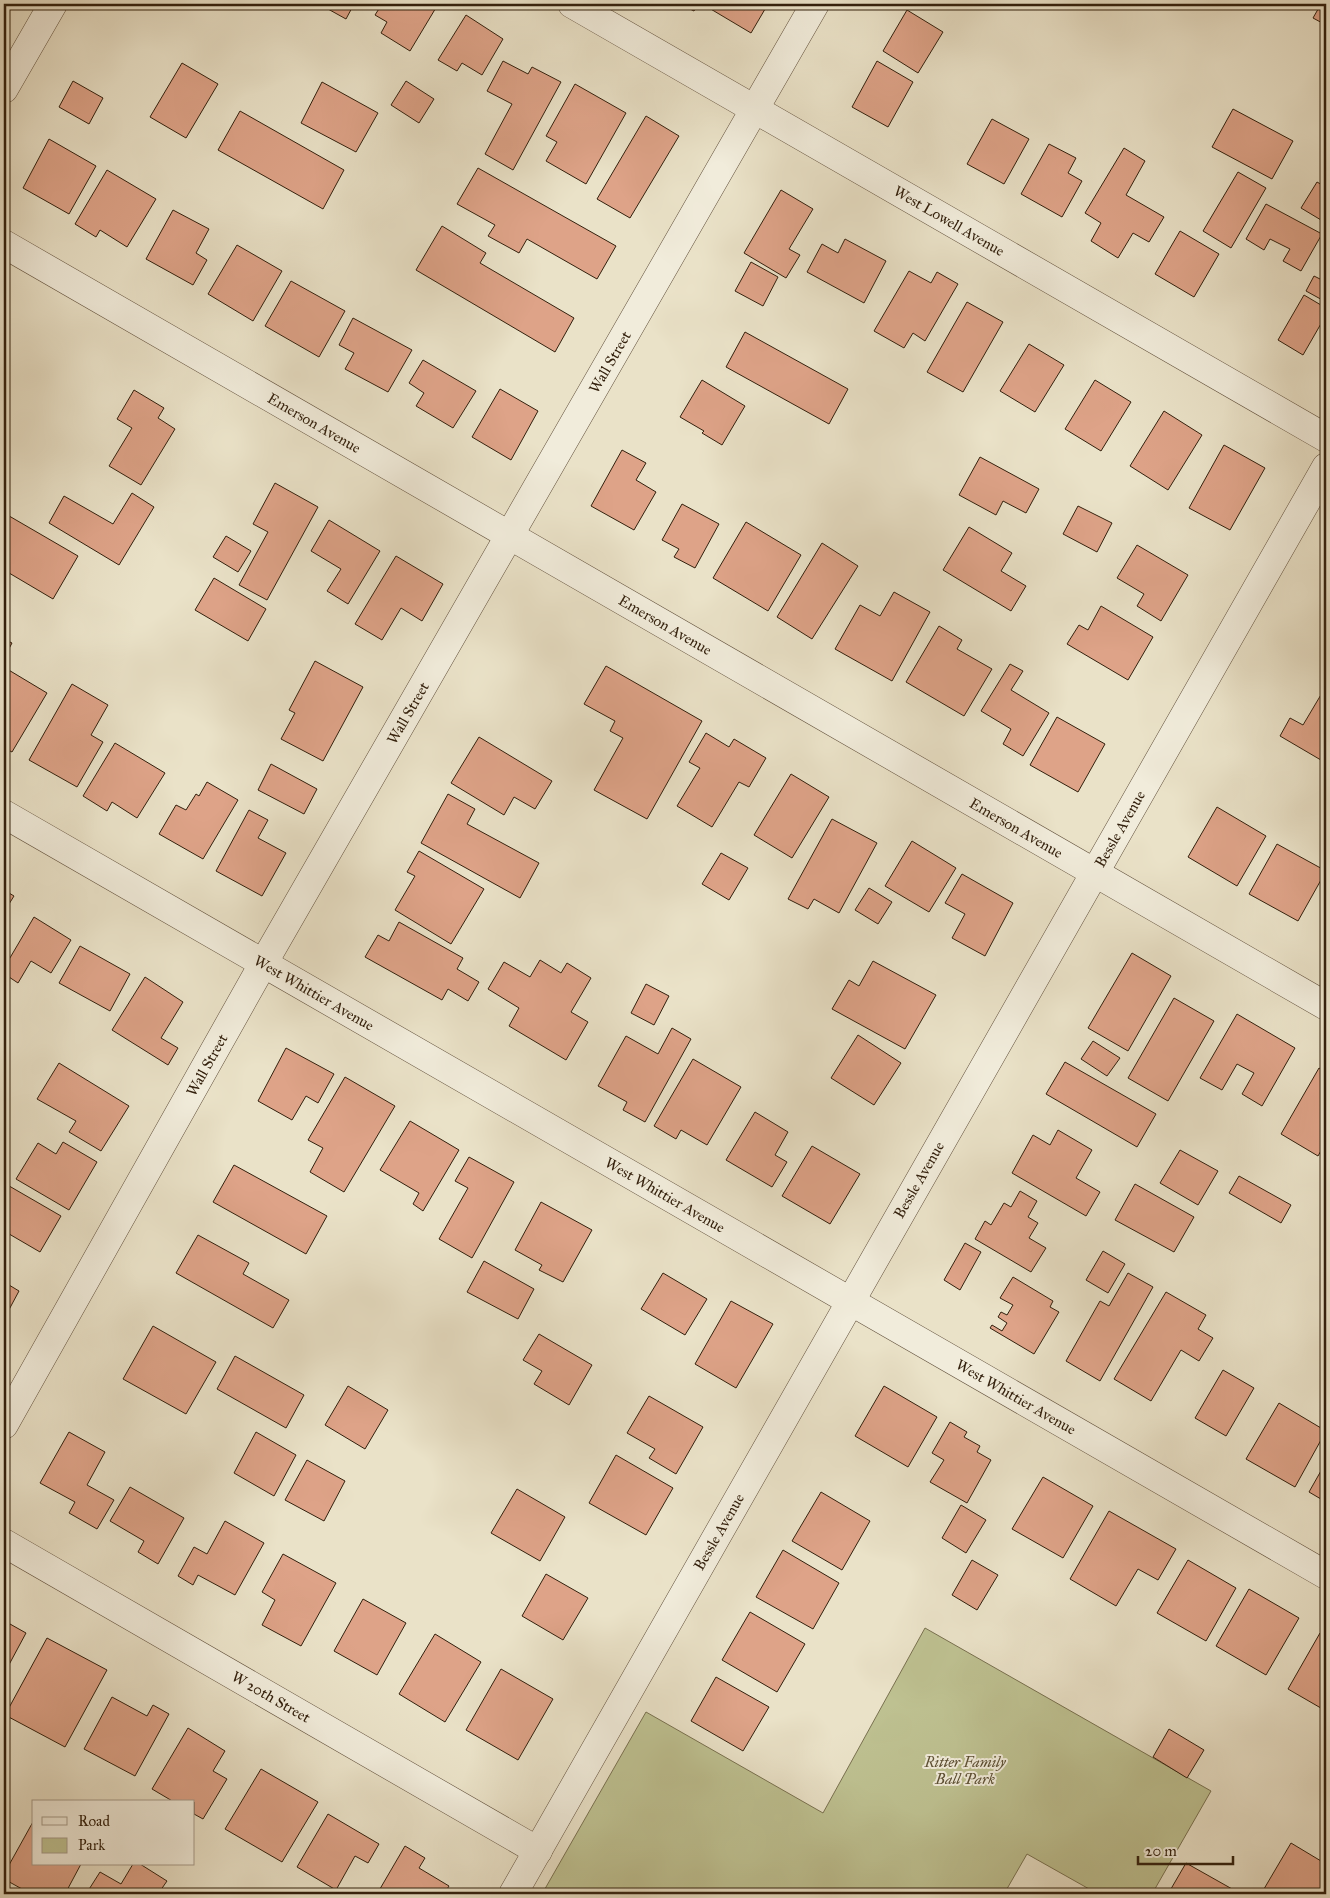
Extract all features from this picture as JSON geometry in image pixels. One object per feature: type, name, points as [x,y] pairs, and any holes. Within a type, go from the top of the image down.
[{"type":"street","points":[[4,89],[53,4]]},
{"type":"street","name":"West Lowell Avenue","points":[[572,4],[1326,438]]},
{"type":"street","name":"Wall Street","points":[[4,1425],[263,964],[815,4]]},
{"type":"street","name":"Emerson Avenue","points":[[4,244],[1326,1006]]},
{"type":"street","name":"Bessle Avenue","points":[[513,1894],[1326,467]]},
{"type":"street","name":"West Whittier Avenue","points":[[4,814],[1326,1575]]},
{"type":"street","name":"W 20th Street","points":[[4,1544],[538,1851]]},
{"type":"green space","name":"Ritter Family Ball Park","points":[[925,1628],[1211,1791],[1152,1894],[1098,1894],[1027,1854],[1004,1894],[542,1894],[646,1712],[823,1813]]},
{"type":"building","points":[[319,4],[354,4],[346,19]]},
{"type":"building","points":[[382,4],[433,4],[437,6],[410,51],[381,33],[387,22],[375,15]]},
{"type":"building","points":[[680,4],[698,4],[694,11]]},
{"type":"building","points":[[711,4],[768,4],[751,33],[709,8]]},
{"type":"building","points":[[1321,4],[1326,4],[1326,25],[1313,18]]},
{"type":"building","points":[[907,10],[943,32],[918,73],[883,51]]},
{"type":"building","points":[[466,15],[503,39],[482,75],[462,63],[457,71],[438,60]]},
{"type":"building","points":[[503,61],[528,74],[532,67],[561,82],[513,170],[485,154],[512,104],[487,91]]},
{"type":"building","points":[[877,61],[913,82],[888,127],[852,107]]},
{"type":"building","points":[[182,63],[218,84],[186,138],[150,117]]},
{"type":"building","points":[[73,81],[103,98],[89,124],[59,107]]},
{"type":"building","points":[[406,81],[434,99],[419,123],[391,105]]},
{"type":"building","points":[[322,82],[378,113],[356,152],[301,123]]},
{"type":"building","points":[[575,84],[626,113],[586,184],[546,161],[557,142],[546,136]]},
{"type":"building","points":[[1233,109],[1293,141],[1272,179],[1212,147]]},
{"type":"building","points":[[240,111],[344,170],[323,209],[218,150]]},
{"type":"building","points":[[646,116],[679,136],[630,218],[597,199]]},
{"type":"building","points":[[992,119],[1029,139],[1004,184],[967,164]]},
{"type":"building","points":[[49,139],[96,166],[69,214],[23,188]]},
{"type":"building","points":[[1049,144],[1076,158],[1068,173],[1082,181],[1062,217],[1021,194]]},
{"type":"building","points":[[1124,148],[1145,161],[1126,195],[1164,217],[1149,242],[1133,233],[1118,258],[1091,241],[1101,223],[1085,213]]},
{"type":"building","points":[[478,168],[616,246],[597,279],[527,239],[519,253],[488,236],[495,225],[457,204]]},
{"type":"building","points":[[107,170],[156,199],[127,247],[100,230],[96,237],[75,224]]},
{"type":"building","points":[[1238,172],[1266,188],[1231,248],[1203,231]]},
{"type":"building","points":[[1317,182],[1326,187],[1326,223],[1301,208]]},
{"type":"building","points":[[781,190],[813,209],[789,249],[800,255],[786,278],[744,253]]},
{"type":"building","points":[[1266,204],[1322,234],[1301,271],[1283,261],[1290,249],[1270,239],[1264,250],[1246,239]]},
{"type":"building","points":[[173,210],[209,229],[196,253],[207,260],[193,285],[146,259]]},
{"type":"building","points":[[442,226],[486,253],[480,263],[574,318],[555,352],[416,270]]},
{"type":"building","points":[[1180,231],[1219,254],[1194,297],[1155,274]]},
{"type":"building","points":[[845,239],[886,261],[864,303],[807,272],[822,244],[838,253]]},
{"type":"building","points":[[237,245],[282,271],[253,321],[208,294]]},
{"type":"building","points":[[751,262],[778,277],[763,306],[735,291]]},
{"type":"building","points":[[909,271],[931,283],[937,272],[958,284],[925,341],[913,333],[904,348],[874,331]]},
{"type":"building","points":[[1314,276],[1326,282],[1326,302],[1306,291]]},
{"type":"building","points":[[291,281],[345,311],[319,357],[265,326]]},
{"type":"building","points":[[1304,295],[1326,308],[1326,315],[1303,355],[1278,340]]},
{"type":"building","points":[[967,302],[1003,322],[963,392],[927,372]]},
{"type":"building","points":[[353,318],[412,350],[388,392],[345,369],[354,353],[339,345]]},
{"type":"building","points":[[745,332],[848,389],[829,424],[726,367]]},
{"type":"building","points":[[1029,344],[1064,365],[1035,412],[1000,391]]},
{"type":"building","points":[[423,360],[476,391],[453,428],[416,406],[424,393],[409,383]]},
{"type":"building","points":[[702,380],[745,406],[722,445],[702,433],[704,431],[680,417]]},
{"type":"building","points":[[1095,380],[1131,402],[1101,451],[1065,429]]},
{"type":"building","points":[[500,389],[538,411],[511,460],[472,437]]},
{"type":"building","points":[[134,390],[164,408],[158,418],[175,429],[141,485],[109,466],[132,428],[117,419]]},
{"type":"building","points":[[1164,411],[1202,435],[1168,490],[1130,466]]},
{"type":"building","points":[[1224,445],[1265,468],[1230,530],[1189,508]]},
{"type":"building","points":[[622,450],[646,463],[636,480],[656,492],[634,530],[591,506]]},
{"type":"building","points":[[980,457],[1039,489],[1026,513],[1003,501],[996,515],[959,495]]},
{"type":"building","points":[[275,483],[318,507],[267,600],[239,585],[268,532],[253,524]]},
{"type":"building","points":[[132,493],[154,507],[119,565],[49,523],[64,496],[113,524]]},
{"type":"building","points":[[682,504],[719,524],[695,568],[674,557],[679,549],[662,540]]},
{"type":"building","points":[[1078,506],[1112,523],[1097,552],[1063,534]]},
{"type":"building","points":[[4,513],[78,556],[53,599],[4,570]]},
{"type":"building","points":[[329,520],[380,551],[348,604],[327,591],[341,569],[311,551]]},
{"type":"building","points":[[746,522],[801,555],[768,611],[713,578]]},
{"type":"building","points":[[969,527],[1012,553],[1001,571],[1026,586],[1011,611],[943,570]]},
{"type":"building","points":[[226,536],[251,551],[238,572],[213,557]]},
{"type":"building","points":[[822,543],[858,566],[812,639],[777,617]]},
{"type":"building","points":[[1137,545],[1188,575],[1161,621],[1137,606],[1144,594],[1117,578]]},
{"type":"building","points":[[396,556],[443,584],[422,621],[401,608],[382,640],[355,624]]},
{"type":"building","points":[[214,578],[266,609],[248,641],[195,610]]},
{"type":"building","points":[[894,592],[930,612],[892,681],[835,649],[860,605],[880,616]]},
{"type":"building","points":[[1101,606],[1153,637],[1128,680],[1067,644],[1079,625],[1088,630]]},
{"type":"building","points":[[939,626],[962,640],[957,649],[992,669],[964,716],[906,682]]},
{"type":"building","points":[[4,639],[12,643],[4,658]]},
{"type":"building","points":[[315,661],[363,687],[323,761],[281,739],[295,713],[289,710]]},
{"type":"building","points":[[1010,664],[1023,671],[1011,690],[1049,713],[1023,756],[1003,744],[1011,729],[981,711]]},
{"type":"building","points":[[606,666],[702,721],[647,819],[594,790],[623,738],[610,731],[615,721],[584,704]]},
{"type":"building","points":[[7,669],[47,693],[12,752],[4,748],[4,674]]},
{"type":"building","points":[[72,684],[108,705],[91,735],[103,742],[77,787],[29,760]]},
{"type":"building","points":[[1322,693],[1326,696],[1326,763],[1280,736],[1290,718],[1303,725]]},
{"type":"building","points":[[1057,717],[1105,744],[1078,792],[1030,765]]},
{"type":"building","points":[[706,733],[729,747],[734,739],[766,758],[749,787],[739,782],[712,827],[677,806],[700,768],[689,762]]},
{"type":"building","points":[[479,737],[552,781],[535,809],[514,797],[504,815],[451,783]]},
{"type":"building","points":[[115,743],[165,773],[137,818],[112,802],[107,811],[83,796]]},
{"type":"building","points":[[271,764],[317,789],[304,814],[258,790]]},
{"type":"building","points":[[791,774],[829,797],[792,858],[754,835]]},
{"type":"building","points":[[207,782],[238,800],[203,859],[159,834],[176,805],[186,810],[196,794],[199,796]]},
{"type":"building","points":[[448,794],[475,809],[467,824],[539,863],[520,898],[421,843]]},
{"type":"building","points":[[1217,807],[1266,836],[1237,886],[1188,857]]},
{"type":"building","points":[[249,810],[268,820],[258,838],[286,853],[262,896],[216,871]]},
{"type":"building","points":[[832,819],[877,843],[839,913],[814,899],[808,909],[788,899]]},
{"type":"building","points":[[912,841],[956,868],[929,912],[885,886]]},
{"type":"building","points":[[1277,844],[1326,871],[1298,921],[1249,894]]},
{"type":"building","points":[[419,851],[484,889],[451,944],[395,910],[415,876],[407,872]]},
{"type":"building","points":[[721,853],[748,868],[729,900],[702,884]]},
{"type":"building","points":[[962,874],[1013,903],[985,956],[952,938],[965,914],[945,903]]},
{"type":"building","points":[[869,888],[892,902],[878,924],[855,910]]},
{"type":"building","points":[[4,890],[14,896],[4,912]]},
{"type":"building","points":[[34,917],[71,940],[51,973],[31,961],[18,983],[6,975],[4,979],[4,968]]},
{"type":"building","points":[[399,922],[463,958],[457,969],[479,982],[468,1001],[448,989],[442,1000],[365,957],[378,935],[389,941]]},
{"type":"building","points":[[80,946],[130,974],[110,1011],[59,983]]},
{"type":"building","points":[[1132,953],[1171,976],[1128,1051],[1088,1028]]},
{"type":"building","points":[[540,960],[561,973],[567,963],[591,978],[571,1012],[588,1022],[566,1060],[509,1026],[519,1008],[488,989],[504,962],[530,977]]},
{"type":"building","points":[[873,961],[936,995],[905,1049],[832,1009],[849,980],[859,986]]},
{"type":"building","points":[[145,977],[183,1002],[161,1038],[178,1048],[168,1065],[112,1030]]},
{"type":"building","points":[[646,984],[669,996],[654,1025],[631,1013]]},
{"type":"building","points":[[1174,998],[1214,1021],[1168,1101],[1128,1078]]},
{"type":"building","points":[[1237,1014],[1295,1048],[1262,1106],[1242,1094],[1254,1073],[1237,1064],[1222,1090],[1200,1078]]},
{"type":"building","points":[[672,1028],[691,1039],[645,1122],[623,1110],[627,1102],[598,1086],[626,1036],[658,1054]]},
{"type":"building","points":[[858,1035],[901,1063],[874,1105],[831,1078]]},
{"type":"building","points":[[1093,1041],[1120,1058],[1107,1076],[1081,1059]]},
{"type":"building","points":[[286,1048],[334,1074],[318,1103],[306,1096],[292,1120],[258,1101]]},
{"type":"building","points":[[693,1059],[741,1087],[707,1145],[681,1130],[676,1139],[654,1126]]},
{"type":"building","points":[[1065,1062],[1156,1114],[1137,1147],[1046,1094]]},
{"type":"building","points":[[59,1063],[129,1106],[101,1151],[69,1132],[76,1121],[37,1099]]},
{"type":"building","points":[[1319,1068],[1326,1072],[1326,1142],[1318,1156],[1281,1134]]},
{"type":"building","points":[[345,1077],[395,1106],[344,1192],[310,1172],[323,1148],[308,1140]]},
{"type":"building","points":[[755,1112],[788,1132],[775,1155],[787,1162],[772,1187],[726,1160]]},
{"type":"building","points":[[410,1121],[459,1150],[423,1211],[413,1204],[419,1193],[380,1170]]},
{"type":"building","points":[[1058,1130],[1092,1150],[1076,1178],[1100,1192],[1086,1216],[1012,1173],[1033,1135],[1050,1145]]},
{"type":"building","points":[[63,1142],[97,1162],[69,1210],[16,1179],[38,1143],[56,1154]]},
{"type":"building","points":[[812,1146],[860,1174],[830,1224],[782,1196]]},
{"type":"building","points":[[1180,1150],[1218,1171],[1198,1205],[1160,1183]]},
{"type":"building","points":[[469,1157],[514,1182],[472,1258],[439,1239],[468,1188],[455,1181]]},
{"type":"building","points":[[234,1165],[327,1216],[306,1254],[213,1202]]},
{"type":"building","points":[[1239,1176],[1291,1205],[1281,1223],[1229,1193]]},
{"type":"building","points":[[4,1183],[61,1216],[40,1252],[4,1231]]},
{"type":"building","points":[[1135,1184],[1194,1217],[1174,1252],[1115,1220]]},
{"type":"building","points":[[1020,1191],[1037,1201],[1028,1217],[1038,1223],[1029,1238],[1046,1248],[1031,1272],[975,1239],[985,1221],[991,1225],[1004,1203],[1011,1207]]},
{"type":"building","points":[[541,1202],[592,1230],[563,1282],[539,1270],[542,1265],[515,1250]]},
{"type":"building","points":[[198,1235],[249,1263],[243,1274],[289,1300],[273,1328],[176,1273]]},
{"type":"building","points":[[965,1243],[981,1252],[960,1290],[944,1280]]},
{"type":"building","points":[[1103,1251],[1125,1264],[1108,1293],[1086,1280]]},
{"type":"building","points":[[484,1261],[534,1289],[518,1319],[467,1292]]},
{"type":"building","points":[[663,1273],[707,1299],[685,1335],[641,1309]]},
{"type":"building","points":[[1128,1273],[1153,1287],[1100,1381],[1066,1361],[1100,1301],[1109,1306]]},
{"type":"building","points":[[1013,1277],[1053,1301],[1050,1307],[1059,1312],[1034,1354],[990,1328],[992,1325],[1002,1331],[1007,1323],[998,1317],[1001,1312],[1007,1315],[1013,1305],[1000,1298]]},
{"type":"building","points":[[4,1282],[19,1291],[4,1319]]},
{"type":"building","points":[[1166,1292],[1206,1315],[1198,1329],[1213,1338],[1199,1361],[1181,1350],[1151,1401],[1114,1379]]},
{"type":"building","points":[[731,1301],[773,1324],[736,1388],[695,1364]]},
{"type":"building","points":[[153,1326],[216,1362],[186,1414],[123,1379]]},
{"type":"building","points":[[539,1334],[592,1365],[569,1405],[534,1384],[542,1371],[523,1360]]},
{"type":"building","points":[[235,1356],[304,1395],[286,1428],[217,1389]]},
{"type":"building","points":[[1223,1370],[1254,1388],[1226,1436],[1195,1418]]},
{"type":"building","points":[[348,1386],[388,1410],[365,1449],[325,1425]]},
{"type":"building","points":[[884,1386],[937,1417],[908,1467],[855,1436]]},
{"type":"building","points":[[649,1396],[703,1427],[676,1474],[649,1458],[655,1449],[627,1433]]},
{"type":"building","points":[[1279,1403],[1326,1431],[1295,1487],[1246,1459]]},
{"type":"building","points":[[950,1422],[967,1432],[964,1437],[980,1446],[977,1452],[991,1460],[967,1503],[930,1482],[944,1460],[932,1453]]},
{"type":"building","points":[[69,1432],[105,1452],[87,1485],[114,1500],[97,1529],[69,1513],[75,1502],[40,1483]]},
{"type":"building","points":[[256,1432],[296,1455],[274,1496],[234,1473]]},
{"type":"building","points":[[616,1455],[673,1488],[646,1535],[589,1503]]},
{"type":"building","points":[[307,1460],[345,1481],[324,1521],[285,1500]]},
{"type":"building","points":[[1326,1462],[1326,1502],[1309,1492]]},
{"type":"building","points":[[1043,1477],[1093,1506],[1063,1558],[1012,1529]]},
{"type":"building","points":[[130,1487],[184,1518],[158,1564],[138,1552],[144,1541],[110,1521]]},
{"type":"building","points":[[517,1489],[565,1517],[540,1561],[491,1533]]},
{"type":"building","points":[[821,1492],[870,1521],[842,1570],[792,1541]]},
{"type":"building","points":[[961,1505],[986,1520],[966,1553],[942,1538]]},
{"type":"building","points":[[1109,1511],[1176,1549],[1158,1580],[1138,1569],[1116,1606],[1070,1579]]},
{"type":"building","points":[[225,1521],[264,1543],[235,1595],[198,1575],[193,1585],[178,1576],[194,1547],[207,1554]]},
{"type":"building","points":[[783,1550],[839,1583],[813,1629],[756,1597]]},
{"type":"building","points":[[283,1554],[336,1583],[301,1646],[262,1625],[275,1600],[262,1592]]},
{"type":"building","points":[[972,1560],[998,1575],[977,1610],[952,1595]]},
{"type":"building","points":[[1188,1560],[1236,1588],[1206,1641],[1157,1613]]},
{"type":"building","points":[[546,1574],[588,1598],[563,1640],[522,1616]]},
{"type":"building","points":[[1249,1589],[1299,1618],[1266,1675],[1216,1646]]},
{"type":"building","points":[[363,1599],[406,1623],[377,1675],[334,1651]]},
{"type":"building","points":[[750,1612],[805,1644],[777,1692],[722,1660]]},
{"type":"building","points":[[10,1624],[26,1633],[4,1674],[4,1633]]},
{"type":"building","points":[[1320,1633],[1326,1636],[1326,1711],[1288,1689]]},
{"type":"building","points":[[435,1634],[481,1662],[445,1722],[399,1694]]},
{"type":"building","points":[[47,1638],[107,1670],[65,1747],[5,1715]]},
{"type":"building","points":[[501,1669],[553,1699],[518,1760],[466,1730]]},
{"type":"building","points":[[716,1677],[769,1707],[743,1751],[691,1721]]},
{"type":"building","points":[[112,1697],[147,1716],[153,1705],[169,1714],[135,1776],[84,1749]]},
{"type":"building","points":[[188,1728],[225,1751],[213,1771],[227,1779],[203,1819],[195,1815],[195,1800],[171,1800],[152,1789]]},
{"type":"building","points":[[1169,1729],[1204,1750],[1187,1778],[1153,1757]]},
{"type":"building","points":[[261,1769],[318,1802],[282,1862],[225,1829]]},
{"type":"building","points":[[328,1814],[379,1844],[368,1863],[355,1856],[336,1890],[297,1867]]},
{"type":"building","points":[[32,1824],[32,1866],[80,1866],[65,1894],[31,1894],[4,1879],[4,1874]]},
{"type":"building","points":[[1291,1843],[1326,1864],[1326,1894],[1261,1894]]},
{"type":"building","points":[[405,1846],[425,1858],[419,1868],[449,1886],[444,1894],[377,1894]]},
{"type":"building","points":[[1186,1863],[1241,1894],[1168,1894]]},
{"type":"building","points":[[132,1866],[143,1866],[167,1881],[158,1894],[86,1894],[100,1872],[121,1884]]}]
